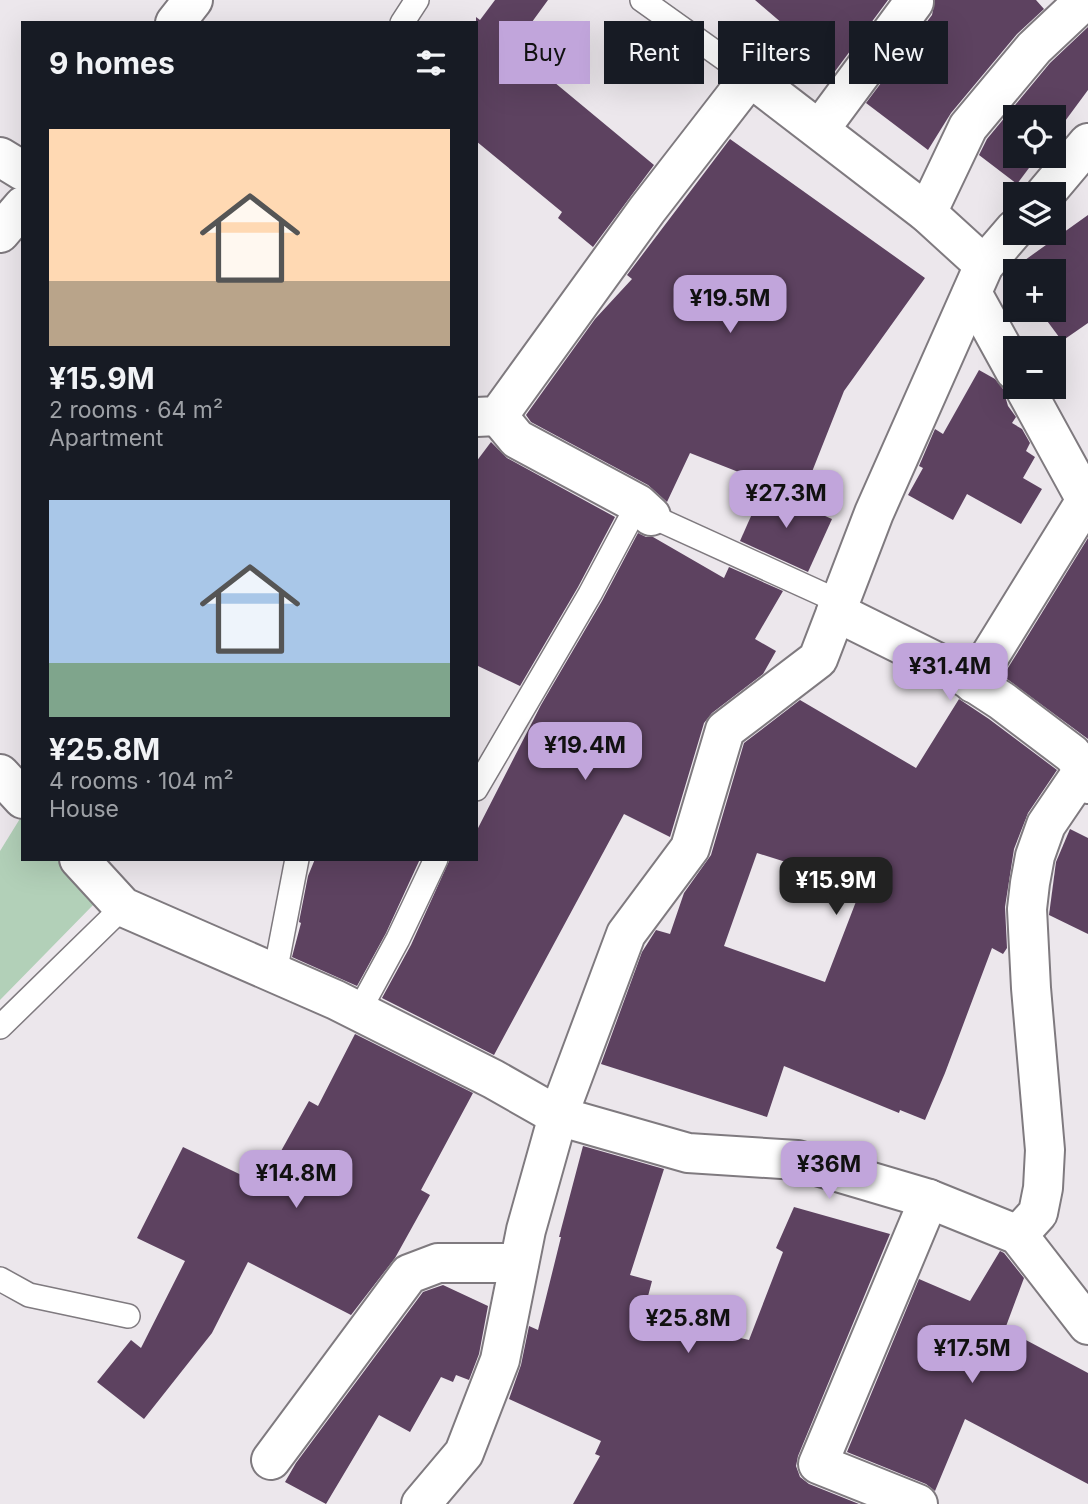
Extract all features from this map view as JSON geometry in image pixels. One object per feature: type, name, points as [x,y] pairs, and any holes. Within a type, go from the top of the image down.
[{"type":"street","points":[[177,21],[193,0]]},
{"type":"street","points":[[820,129],[914,2],[912,0]]},
{"type":"street","points":[[927,213],[968,127],[1034,48],[1085,0]]},
{"type":"street","points":[[644,510],[517,439],[487,416],[745,84]]},
{"type":"street","points":[[759,84],[927,213],[978,279],[1003,341]]},
{"type":"street","points":[[1057,182],[1085,155]]},
{"type":"street","points":[[0,157],[21,170]]},
{"type":"street","points":[[0,233],[21,208]]},
{"type":"street","points":[[426,1502],[464,1453],[500,1360],[526,1230],[558,1116],[626,934],[690,848],[725,730],[818,659],[874,513],[978,279],[1003,245]]},
{"type":"street","points":[[973,683],[1086,500],[1031,399]]},
{"type":"street","points":[[838,607],[958,673],[1034,723],[1072,754],[1086,776],[1046,825],[1035,856],[1030,883],[1027,909],[1031,988],[1045,1150],[1043,1188],[1038,1213],[1018,1235]]},
{"type":"street","points":[[0,774],[21,797]]},
{"type":"street","points":[[81,861],[123,907],[359,1011],[493,1079],[558,1116],[688,1153],[797,1160],[929,1199],[1018,1235],[1088,1325]]},
{"type":"street","points":[[918,1504],[818,1464],[929,1199]]},
{"type":"street","points":[[271,1460],[409,1274],[438,1263],[519,1263]]},
{"type":"lane","points":[[403,21],[417,0]]},
{"type":"lane","points":[[642,0],[718,54]]},
{"type":"lane","points":[[478,786],[590,594],[644,510],[838,607]]},
{"type":"lane","points":[[275,973],[297,861]]},
{"type":"lane","points":[[359,1011],[398,939],[435,861]]},
{"type":"lane","points":[[0,1027],[123,907]]},
{"type":"lane","points":[[0,1279],[29,1295],[128,1316]]},
{"type":"green space","points":[[21,817],[21,861],[60,861],[96,902],[0,1000],[0,851]]},
{"type":"building","points":[[495,0],[548,0],[533,21],[499,21],[499,84],[556,84],[654,165],[593,247],[558,218],[562,212],[478,143],[476,17],[480,20]]},
{"type":"building","points":[[755,0],[888,0],[872,21],[849,21],[849,52],[835,71],[835,21],[780,21]]},
{"type":"building","points":[[935,0],[1036,0],[1044,9],[1017,34],[951,113],[928,150],[866,103],[880,84],[948,84],[948,21],[928,21],[932,15]]},
{"type":"building","points":[[1088,27],[1088,90],[1066,120],[1066,105],[1015,105],[1050,63]]},
{"type":"building","points":[[1003,120],[1003,168],[1029,168],[1018,182],[1014,182],[979,155],[987,139]]},
{"type":"building","points":[[730,139],[925,278],[844,391],[802,497],[690,453],[667,502],[648,485],[531,422],[526,415],[595,319],[632,279],[627,275]]},
{"type":"building","points":[[1088,215],[1088,323],[1066,338],[1066,336],[1058,336],[1048,322],[1066,322],[1066,259],[1026,259],[1046,245],[1066,245],[1066,231]]},
{"type":"building","points":[[979,370],[995,379],[1003,389],[1003,399],[1006,399],[1016,417],[1012,423],[1022,429],[1030,443],[1026,451],[1035,457],[1023,478],[1042,489],[1021,524],[967,494],[953,520],[908,495],[923,468],[919,466],[935,429],[943,434]]},
{"type":"building","points":[[491,442],[507,458],[615,517],[520,686],[478,666],[478,459]]},
{"type":"building","points":[[763,489],[832,519],[808,572],[740,541]]},
{"type":"building","points":[[638,533],[653,537],[724,578],[729,567],[783,591],[755,639],[776,651],[763,674],[712,713],[704,723],[670,837],[624,814],[494,1055],[382,998],[411,945],[449,861],[478,861],[478,828],[541,705]]},
{"type":"building","points":[[1088,538],[1088,739],[1003,676]]},
{"type":"building","points":[[959,699],[1057,770],[1028,813],[1014,849],[1005,907],[1007,948],[1003,954],[992,948],[925,1120],[900,1110],[899,1113],[784,1066],[767,1117],[601,1064],[642,952],[656,930],[670,934],[684,893],[711,855],[744,743],[800,700],[916,768]],"holes":[[[757,853],[862,886],[825,982],[724,946]]]},
{"type":"building","points":[[1070,829],[1088,838],[1088,934],[1049,915],[1056,862]]},
{"type":"building","points":[[314,861],[419,861],[386,933],[357,986],[292,957],[301,923],[299,922],[308,876]]},
{"type":"building","points":[[355,1034],[473,1093],[421,1190],[430,1195],[395,1258],[351,1315],[248,1262],[212,1333],[144,1419],[97,1382],[131,1340],[141,1348],[185,1261],[137,1238],[183,1147],[262,1185],[309,1101],[318,1106]]},
{"type":"building","points":[[583,1146],[664,1169],[630,1275],[652,1281],[643,1315],[749,1340],[783,1252],[776,1248],[794,1207],[890,1234],[796,1466],[800,1477],[809,1484],[859,1504],[573,1504],[600,1456],[595,1454],[601,1441],[509,1399],[521,1365],[529,1326],[538,1330]]},
{"type":"building","points":[[1000,1251],[1024,1278],[1005,1329],[1088,1373],[1088,1484],[965,1419],[935,1491],[926,1484],[847,1452],[919,1279],[970,1301]]},
{"type":"building","points":[[443,1285],[488,1306],[479,1354],[469,1380],[456,1375],[453,1382],[441,1377],[410,1432],[379,1415],[326,1504],[285,1482],[296,1463],[423,1292]]}]
